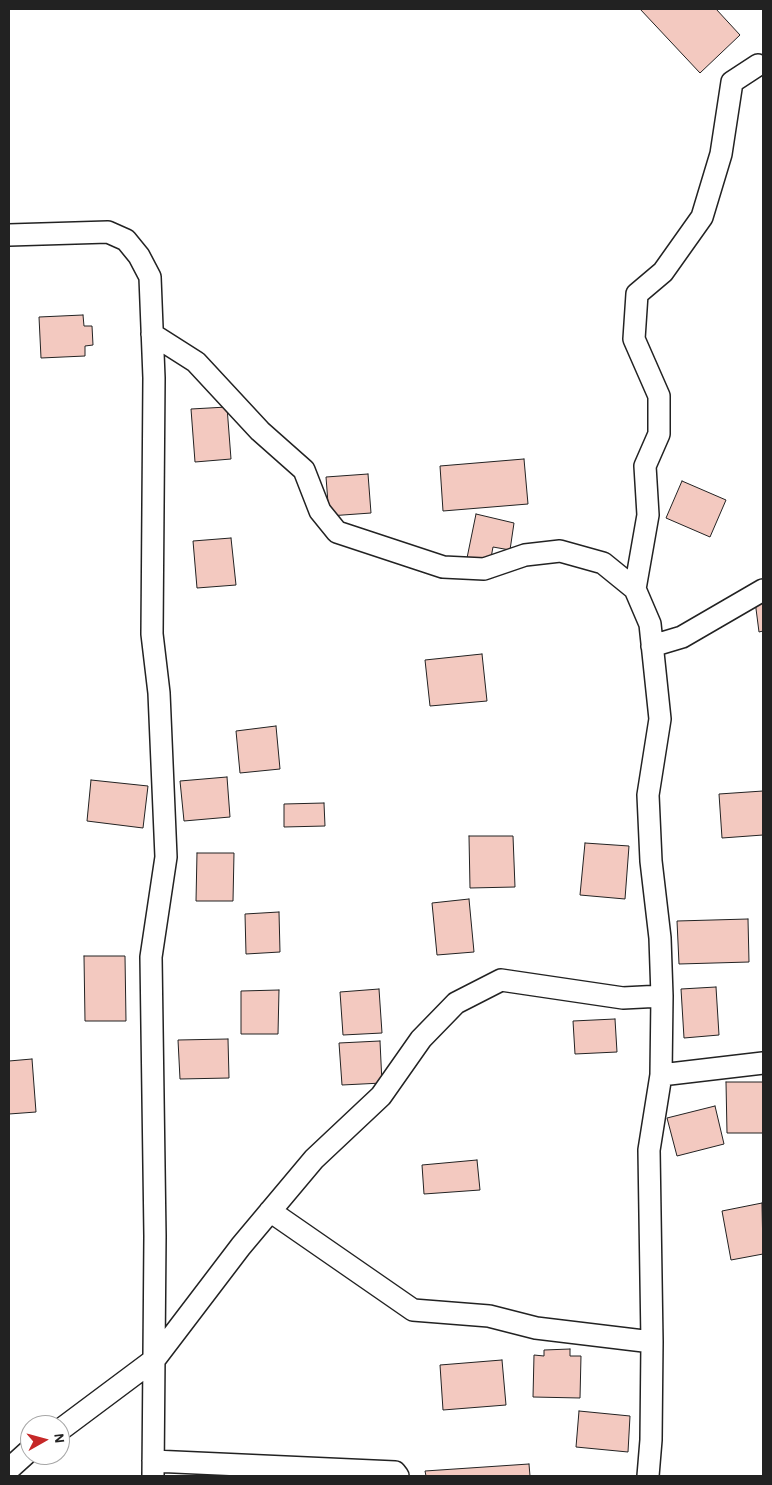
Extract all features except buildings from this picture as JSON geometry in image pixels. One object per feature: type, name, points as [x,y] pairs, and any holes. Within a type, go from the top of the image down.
[{"type":"street","points":[[634,589],[648,515],[645,466],[659,434],[659,396],[634,339],[637,294],[664,272],[702,217],[721,154],[732,82],[762,64]]},
{"type":"street","points":[[9,235],[108,232],[126,240],[139,256],[150,277],[154,378],[152,634],[159,693],[166,857],[152,957],[156,1359],[153,1469],[395,1472],[398,1476]]},
{"type":"street","points":[[152,334],[196,362],[260,431],[304,470],[320,511],[337,532],[444,566],[484,570],[525,555],[560,551],[603,563],[634,589],[650,624],[660,719],[648,795],[651,862],[660,938],[662,996],[661,1075],[648,1150],[652,1342],[648,1476]]},
{"type":"street","points":[[652,646],[682,637],[763,590]]},
{"type":"street","points":[[70,1423],[156,1359],[270,1211],[314,1159],[381,1096],[421,1039],[456,1003],[501,980],[623,998],[662,996]]},
{"type":"street","points":[[661,1075],[763,1063]]},
{"type":"street","points":[[270,1211],[413,1310],[489,1316],[536,1328],[652,1342]]},
{"type":"street","points":[[9,1469],[20,1459]]}]
